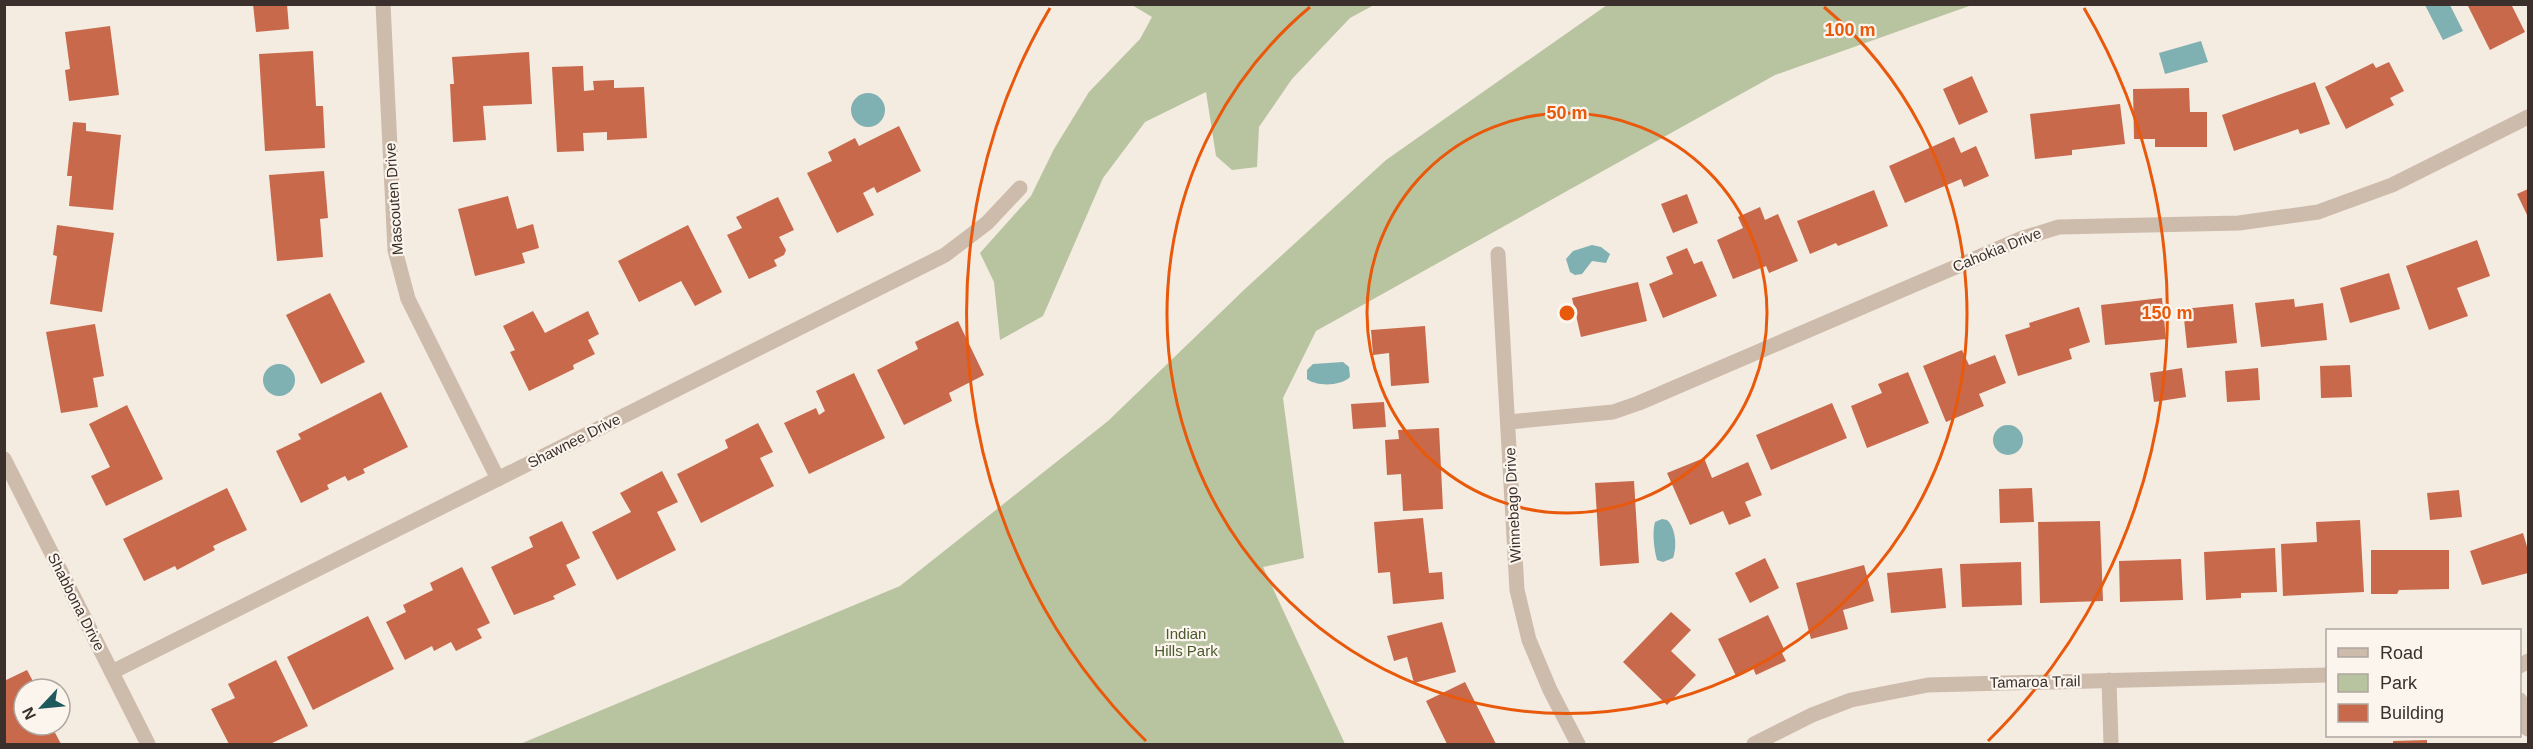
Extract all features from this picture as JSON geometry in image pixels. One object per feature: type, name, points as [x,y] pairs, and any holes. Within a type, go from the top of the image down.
[{"type":"street","name":"Mascouten Drive","points":[[383,4],[395,250],[408,299],[498,478]]},
{"type":"street","name":"Cahokia Drive","points":[[1509,422],[1613,412],[2023,238],[2059,227],[2239,223],[2318,212],[2392,185],[2529,117]]},
{"type":"street","name":"Shawnee Drive","points":[[112,672],[945,255],[987,223],[1020,188]]},
{"type":"street","name":"Winnebago Drive","points":[[1498,254],[1517,590],[1529,640],[1550,690],[1578,744]]},
{"type":"street","name":"Shabbona Drive","points":[[4,459],[148,744]]},
{"type":"street","name":"Tamaroa Trail","points":[[1754,744],[1812,715],[1851,700],[1928,685],[2326,675]]},
{"type":"street","points":[[2109,680],[2111,744]]},
{"type":"street","points":[[2521,702],[2529,729]]},
{"type":"green space","points":[[1132,5],[1374,5],[1350,18],[1292,79],[1259,127],[1257,167],[1232,170],[1216,156],[1206,92],[1145,122],[1103,178],[1043,316],[1000,340],[994,282],[980,253],[1031,196],[1054,149],[1089,92],[1140,39],[1152,17]]},
{"type":"green space","name":"Indian Hills Park","points":[[1607,5],[1972,5],[1775,75],[1316,331],[1283,398],[1304,558],[1263,567],[1345,744],[520,744],[900,586],[1108,421],[1246,288],[1386,160]]},
{"type":"water","points":[[2425,5],[2450,5],[2463,31],[2443,40]]},
{"type":"water","points":[[2201,41],[2208,62],[2165,74],[2159,53]]},
{"type":"water","points":[[868,93],[880,98],[885,110],[880,122],[868,127],[856,122],[851,110],[856,98]]},
{"type":"water","points":[[1592,245],[1601,247],[1610,254],[1606,263],[1592,261],[1582,274],[1575,275],[1570,272],[1566,259],[1573,251]]},
{"type":"water","points":[[1343,362],[1349,367],[1350,377],[1346,380],[1335,384],[1323,384],[1307,379],[1307,370],[1313,364]]},
{"type":"water","points":[[279,364],[290,369],[295,380],[290,391],[279,396],[268,391],[263,380],[268,369]]},
{"type":"water","points":[[2008,425],[2019,429],[2023,440],[2019,451],[2008,455],[1997,451],[1993,440],[1997,429]]},
{"type":"water","points":[[1662,519],[1670,523],[1675,543],[1673,558],[1663,562],[1657,560],[1654,546],[1655,522]]},
{"type":"building","points":[[253,4],[287,4],[289,29],[256,32]]},
{"type":"building","points":[[2467,4],[2511,4],[2525,32],[2490,50]]},
{"type":"building","points":[[110,26],[119,95],[69,101],[65,70],[70,69],[65,32]]},
{"type":"building","points":[[313,51],[316,106],[323,106],[325,148],[265,151],[259,54]]},
{"type":"building","points":[[529,52],[532,104],[483,106],[486,140],[453,142],[450,84],[454,84],[452,57]]},
{"type":"building","points":[[2389,62],[2404,91],[2390,98],[2394,105],[2346,129],[2325,87],[2373,63],[2376,68]]},
{"type":"building","points":[[583,66],[584,91],[594,90],[593,81],[614,80],[614,88],[644,87],[647,138],[607,140],[607,132],[583,133],[584,151],[557,152],[552,67]]},
{"type":"building","points":[[1972,76],[1988,112],[1959,125],[1943,89]]},
{"type":"building","points":[[2315,82],[2330,124],[2300,134],[2298,129],[2234,151],[2222,115]]},
{"type":"building","points":[[2189,88],[2190,112],[2207,112],[2207,147],[2155,147],[2155,139],[2134,139],[2133,89]]},
{"type":"building","points":[[2120,104],[2125,144],[2072,150],[2072,155],[2035,159],[2030,114]]},
{"type":"building","points":[[73,122],[86,123],[86,131],[121,135],[113,210],[69,206],[72,176],[67,176]]},
{"type":"building","points":[[899,126],[921,171],[877,193],[874,187],[863,193],[874,215],[837,233],[807,173],[832,161],[828,152],[855,138],[859,146]]},
{"type":"building","points":[[1954,137],[1961,153],[1976,146],[1989,176],[1964,187],[1961,179],[1905,203],[1889,166]]},
{"type":"building","points":[[324,171],[328,218],[320,219],[323,257],[277,261],[269,175]]},
{"type":"building","points":[[2528,189],[2528,217],[2517,194]]},
{"type":"building","points":[[1874,190],[1888,226],[1838,246],[1836,243],[1810,254],[1797,221]]},
{"type":"building","points":[[1687,194],[1698,223],[1673,233],[1661,204]]},
{"type":"building","points":[[508,196],[517,229],[533,224],[539,248],[522,253],[525,263],[475,276],[458,209]]},
{"type":"building","points":[[778,197],[794,230],[779,237],[786,250],[784,255],[774,260],[777,266],[749,279],[727,235],[742,228],[736,217]]},
{"type":"building","points":[[1760,207],[1765,220],[1778,214],[1798,261],[1769,273],[1766,266],[1733,279],[1717,240],[1743,228],[1738,217]]},
{"type":"building","points":[[57,225],[114,233],[102,312],[50,304],[57,256],[53,255]]},
{"type":"building","points":[[688,225],[722,292],[695,306],[681,281],[639,302],[618,261]]},
{"type":"building","points":[[2477,240],[2490,276],[2457,288],[2468,316],[2429,330],[2406,266]]},
{"type":"building","points":[[1687,248],[1694,264],[1702,261],[1717,296],[1663,318],[1649,284],[1673,274],[1666,257]]},
{"type":"building","points":[[2389,273],[2400,309],[2350,323],[2340,288]]},
{"type":"building","points":[[1638,282],[1647,321],[1581,337],[1572,298]]},
{"type":"building","points":[[330,293],[365,362],[321,384],[286,315]]},
{"type":"building","points":[[2162,298],[2166,339],[2105,345],[2101,305]]},
{"type":"building","points":[[2294,299],[2295,307],[2323,303],[2327,340],[2261,347],[2255,303]]},
{"type":"building","points":[[2233,304],[2237,343],[2187,348],[2183,309]]},
{"type":"building","points":[[2079,307],[2090,342],[2069,349],[2072,359],[2018,376],[2005,335],[2030,327],[2029,323]]},
{"type":"building","points":[[533,311],[545,333],[588,311],[599,334],[588,340],[595,354],[573,365],[574,369],[529,391],[510,352],[515,350],[503,326]]},
{"type":"building","points":[[958,321],[984,375],[949,393],[952,401],[904,425],[877,370],[918,349],[915,342]]},
{"type":"building","points":[[95,324],[104,376],[93,378],[98,407],[61,413],[46,332]]},
{"type":"building","points":[[1425,326],[1429,383],[1391,386],[1389,353],[1373,355],[1371,330]]},
{"type":"building","points":[[1962,350],[1969,365],[1995,355],[2006,383],[1979,394],[1984,406],[1946,422],[1923,366]]},
{"type":"building","points":[[2350,365],[2352,397],[2321,398],[2320,366]]},
{"type":"building","points":[[2182,368],[2186,397],[2154,402],[2150,373]]},
{"type":"building","points":[[2258,368],[2260,400],[2227,402],[2225,371]]},
{"type":"building","points":[[1908,372],[1929,423],[1867,448],[1851,406],[1882,393],[1878,384]]},
{"type":"building","points":[[854,373],[885,438],[809,474],[784,423],[816,408],[819,415],[825,411],[816,391]]},
{"type":"building","points":[[381,392],[408,447],[363,469],[365,473],[348,481],[345,476],[327,485],[329,489],[301,503],[276,451],[301,439],[298,434]]},
{"type":"building","points":[[1384,402],[1386,427],[1353,429],[1351,404]]},
{"type":"building","points":[[1832,403],[1847,438],[1771,470],[1756,435]]},
{"type":"building","points":[[127,405],[163,479],[106,506],[91,476],[110,467],[89,424]]},
{"type":"building","points":[[758,423],[773,452],[760,458],[774,486],[701,523],[677,474],[728,448],[725,440]]},
{"type":"building","points":[[1439,428],[1443,509],[1403,511],[1401,474],[1387,475],[1385,440],[1399,439],[1398,430]]},
{"type":"building","points":[[1704,458],[1712,478],[1748,462],[1762,495],[1745,502],[1751,516],[1729,525],[1723,511],[1690,525],[1667,473]]},
{"type":"building","points":[[662,471],[678,502],[657,512],[676,550],[617,580],[592,532],[631,512],[620,493]]},
{"type":"building","points":[[1634,481],[1639,563],[1600,566],[1595,483]]},
{"type":"building","points":[[227,488],[247,530],[213,546],[215,550],[177,570],[175,566],[144,581],[123,539]]},
{"type":"building","points":[[2032,488],[2034,522],[2000,523],[1999,489]]},
{"type":"building","points":[[2459,490],[2462,517],[2430,520],[2427,493]]},
{"type":"building","points":[[1423,518],[1429,573],[1442,572],[1444,599],[1393,604],[1390,572],[1378,573],[1374,522]]},
{"type":"building","points":[[2360,520],[2364,592],[2283,596],[2281,544],[2317,542],[2316,522]]},
{"type":"building","points":[[562,521],[580,558],[566,565],[576,585],[553,596],[555,599],[514,615],[491,567],[533,547],[529,537]]},
{"type":"building","points":[[2100,521],[2103,601],[2040,603],[2038,522]]},
{"type":"building","points":[[2523,533],[2528,550],[2528,573],[2482,585],[2470,551]]},
{"type":"building","points":[[2275,548],[2277,592],[2241,593],[2241,598],[2206,600],[2204,552]]},
{"type":"building","points":[[2371,550],[2449,550],[2449,589],[2399,590],[2397,594],[2371,594]]},
{"type":"building","points":[[1765,558],[1779,588],[1750,603],[1735,573]]},
{"type":"building","points":[[2181,559],[2183,600],[2120,602],[2119,561]]},
{"type":"building","points":[[2021,562],[2022,605],[1962,607],[1960,564]]},
{"type":"building","points":[[1864,565],[1874,601],[1843,610],[1848,629],[1811,639],[1796,583]]},
{"type":"building","points":[[462,567],[490,623],[477,629],[482,638],[456,651],[451,642],[434,651],[432,646],[405,660],[386,622],[406,612],[403,605],[433,590],[430,583]]},
{"type":"building","points":[[1942,568],[1946,608],[1891,613],[1887,573]]},
{"type":"building","points":[[1671,612],[1691,630],[1671,651],[1696,675],[1667,705],[1623,662]]},
{"type":"building","points":[[1768,615],[1785,651],[1782,653],[1786,661],[1756,675],[1753,668],[1736,676],[1718,639]]},
{"type":"building","points":[[368,616],[394,669],[313,710],[287,657]]},
{"type":"building","points":[[1442,622],[1456,672],[1414,683],[1407,657],[1394,661],[1387,636]]},
{"type":"building","points":[[276,660],[308,726],[270,744],[229,744],[211,709],[235,698],[228,684]]},
{"type":"building","points":[[27,670],[31,677],[12,677]]},
{"type":"building","points":[[12,677],[12,737],[57,737],[61,744],[4,744],[4,681]]},
{"type":"building","points":[[1465,682],[1496,744],[1447,744],[1426,701]]},
{"type":"building","points":[[2427,740],[2427,744],[2393,744],[2393,741]]}]
